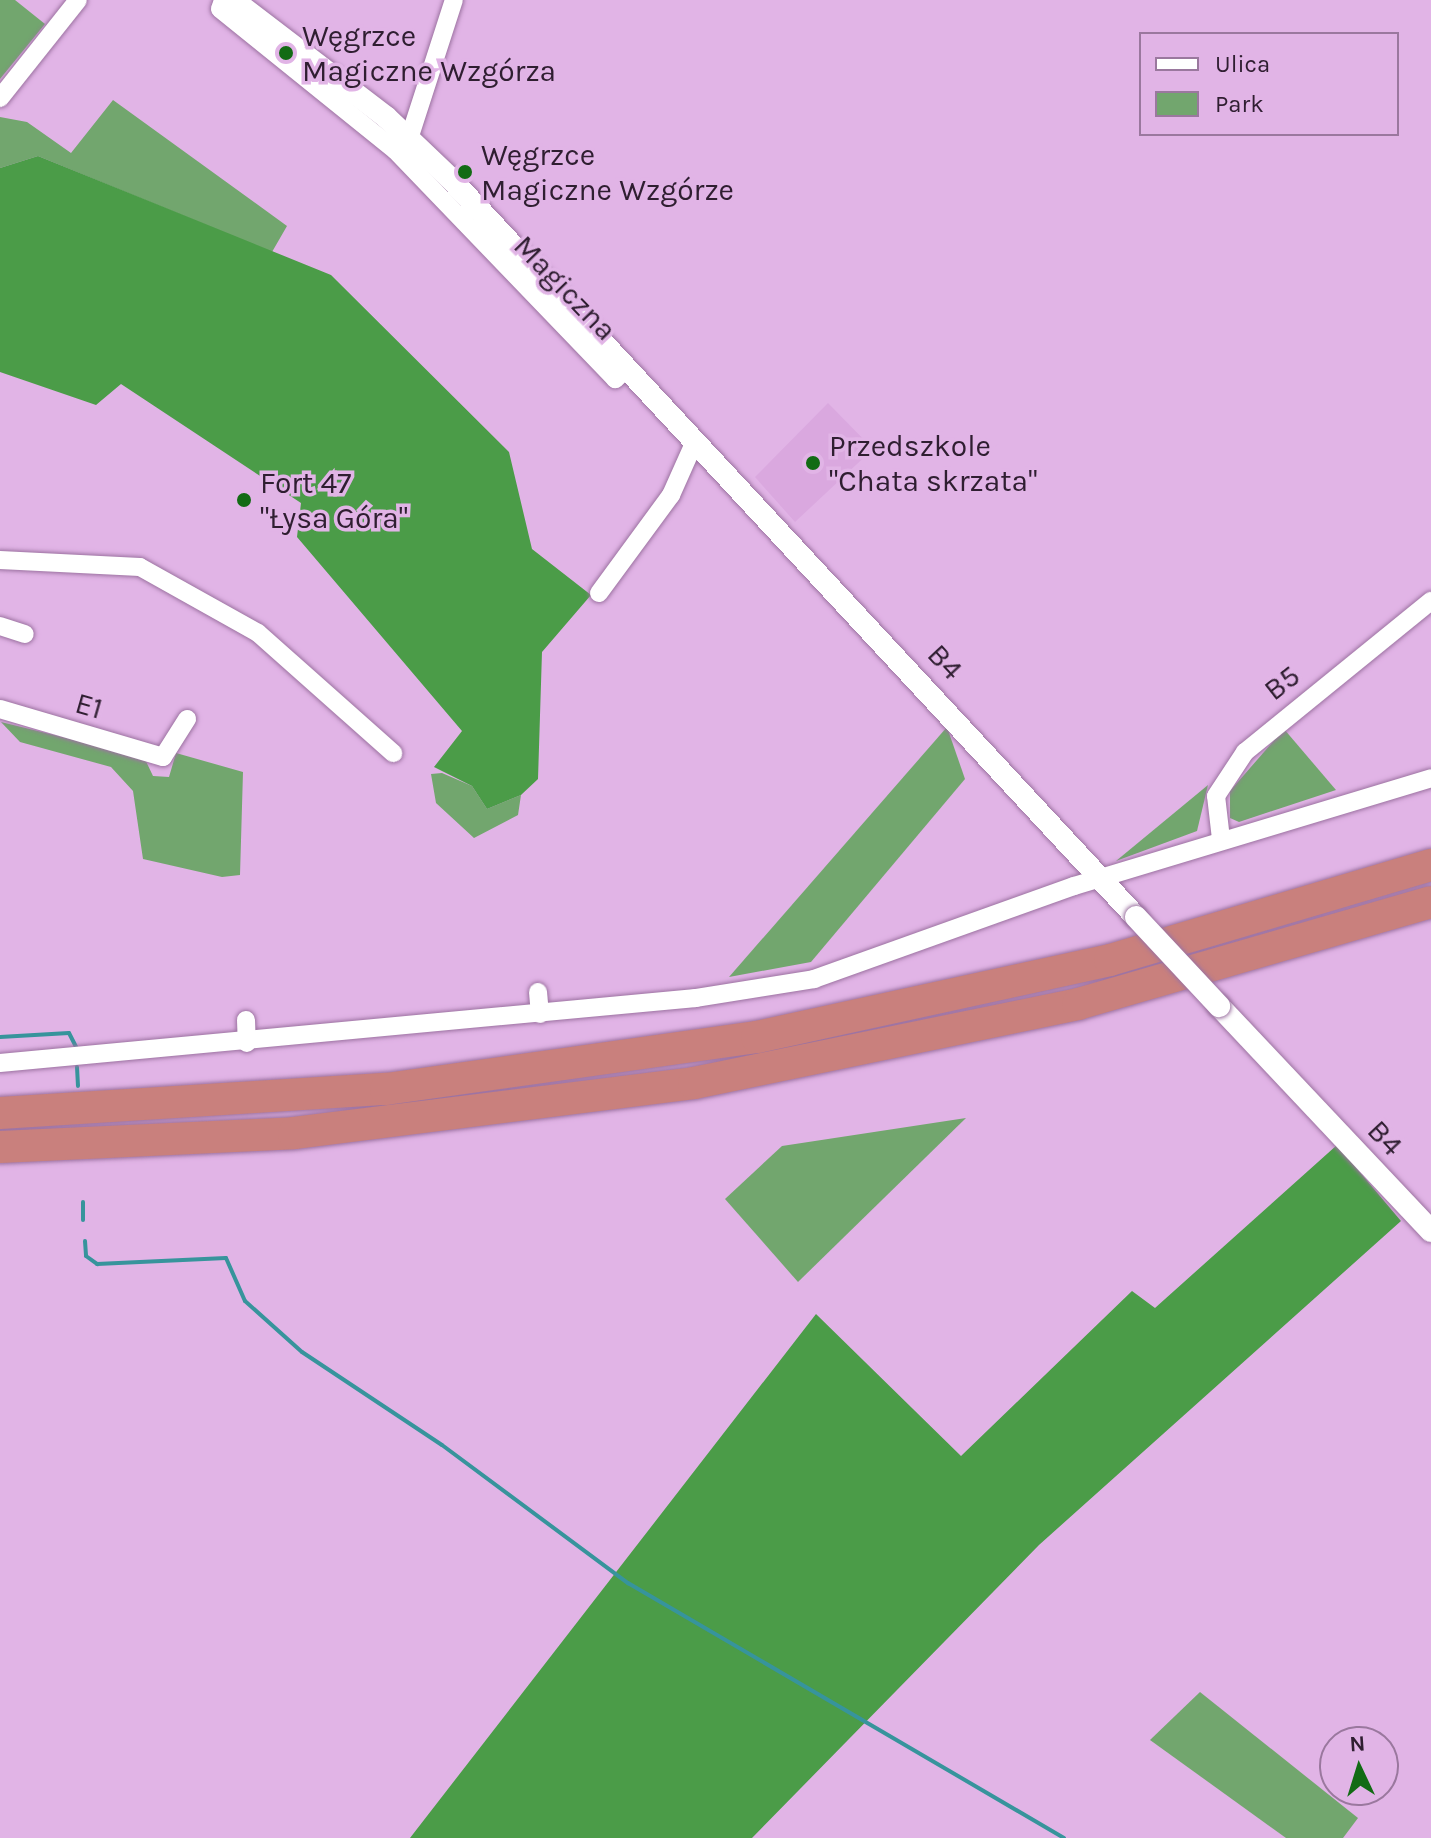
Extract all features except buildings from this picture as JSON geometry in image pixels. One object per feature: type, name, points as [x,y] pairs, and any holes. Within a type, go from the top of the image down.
[{"type":"highway","points":[[0,1113],[386,1089],[757,1037],[1110,960],[1431,865]]},
{"type":"highway","points":[[0,1147],[309,1131],[708,1080],[1078,1004],[1431,902]]},
{"type":"street","points":[[0,98],[78,0]]},
{"type":"street","name":"Magiczna","points":[[223,0],[220,9],[395,150],[615,379],[627,369]]},
{"type":"street","name":"B4","points":[[233,0],[409,139],[695,441],[1431,1231]]},
{"type":"street","points":[[409,139],[454,0]]},
{"type":"street","points":[[599,593],[671,495],[695,441]]},
{"type":"street","points":[[0,560],[140,567],[258,633],[393,753]]},
{"type":"street","name":"B5","points":[[1221,839],[1216,796],[1245,752],[1431,601]]},
{"type":"street","points":[[0,626],[25,634]]},
{"type":"street","name":"E1","points":[[0,709],[163,757],[187,719]]},
{"type":"street","points":[[0,1063],[247,1043],[540,1014],[814,979],[1101,878],[1221,839],[1431,778]]},
{"type":"street","points":[[538,992],[540,1014]]},
{"type":"street","points":[[246,1020],[247,1043]]},
{"type":"shaded area","name":"Przedszkole \"Chata skrzata\"","points":[[828,403],[873,449],[795,522],[755,477]]},
{"type":"green space","points":[[0,0],[15,0],[45,24],[0,79]]},
{"type":"green space","points":[[113,100],[287,226],[272,252],[38,156],[0,168],[0,117],[27,122],[71,153]]},
{"type":"green space","points":[[38,156],[331,275],[509,452],[532,549],[591,595],[542,652],[538,779],[521,795],[487,809],[472,786],[434,767],[462,731],[297,537],[301,503],[121,384],[96,405],[0,372],[0,168]]},
{"type":"green space","points":[[1,722],[144,757],[153,776],[169,777],[176,753],[243,772],[240,875],[222,877],[143,859],[133,791],[111,767],[20,742]]},
{"type":"green space","points":[[947,727],[965,779],[811,962],[729,977]]},
{"type":"green space","points":[[1284,729],[1336,790],[1239,822],[1230,818],[1230,791]]},
{"type":"green space","points":[[442,773],[472,786],[487,809],[521,795],[518,815],[474,838],[436,803],[431,774]]},
{"type":"green space","points":[[1208,785],[1197,831],[1116,861]]},
{"type":"green space","points":[[966,1118],[798,1282],[725,1199],[782,1146]]},
{"type":"green space","points":[[1337,1145],[1401,1221],[1039,1545],[752,1838],[410,1838],[816,1314],[961,1456],[1132,1291],[1155,1308]]},
{"type":"green space","points":[[1200,1692],[1319,1787],[1319,1806],[1343,1806],[1358,1818],[1343,1838],[1286,1838],[1150,1740]]},
{"type":"waterway","points":[[0,1037],[69,1033],[76,1047]]},
{"type":"waterway","points":[[77,1067],[78,1086]]},
{"type":"waterway","points":[[83,1202],[83,1220]]},
{"type":"waterway","points":[[85,1241],[86,1256],[97,1264],[226,1258],[245,1301],[302,1352],[442,1445],[628,1583],[1064,1838]]},
{"type":"place","name":"Węgrzce Magiczne Wzgórza","points":[[286,53]]},
{"type":"place","name":"Węgrzce Magiczne Wzgórze","points":[[465,172]]},
{"type":"place","name":"Przedszkole \"Chata skrzata\"","points":[[813,463]]},
{"type":"place","name":"Fort 47 \"Łysa Góra\"","points":[[244,500]]}]
